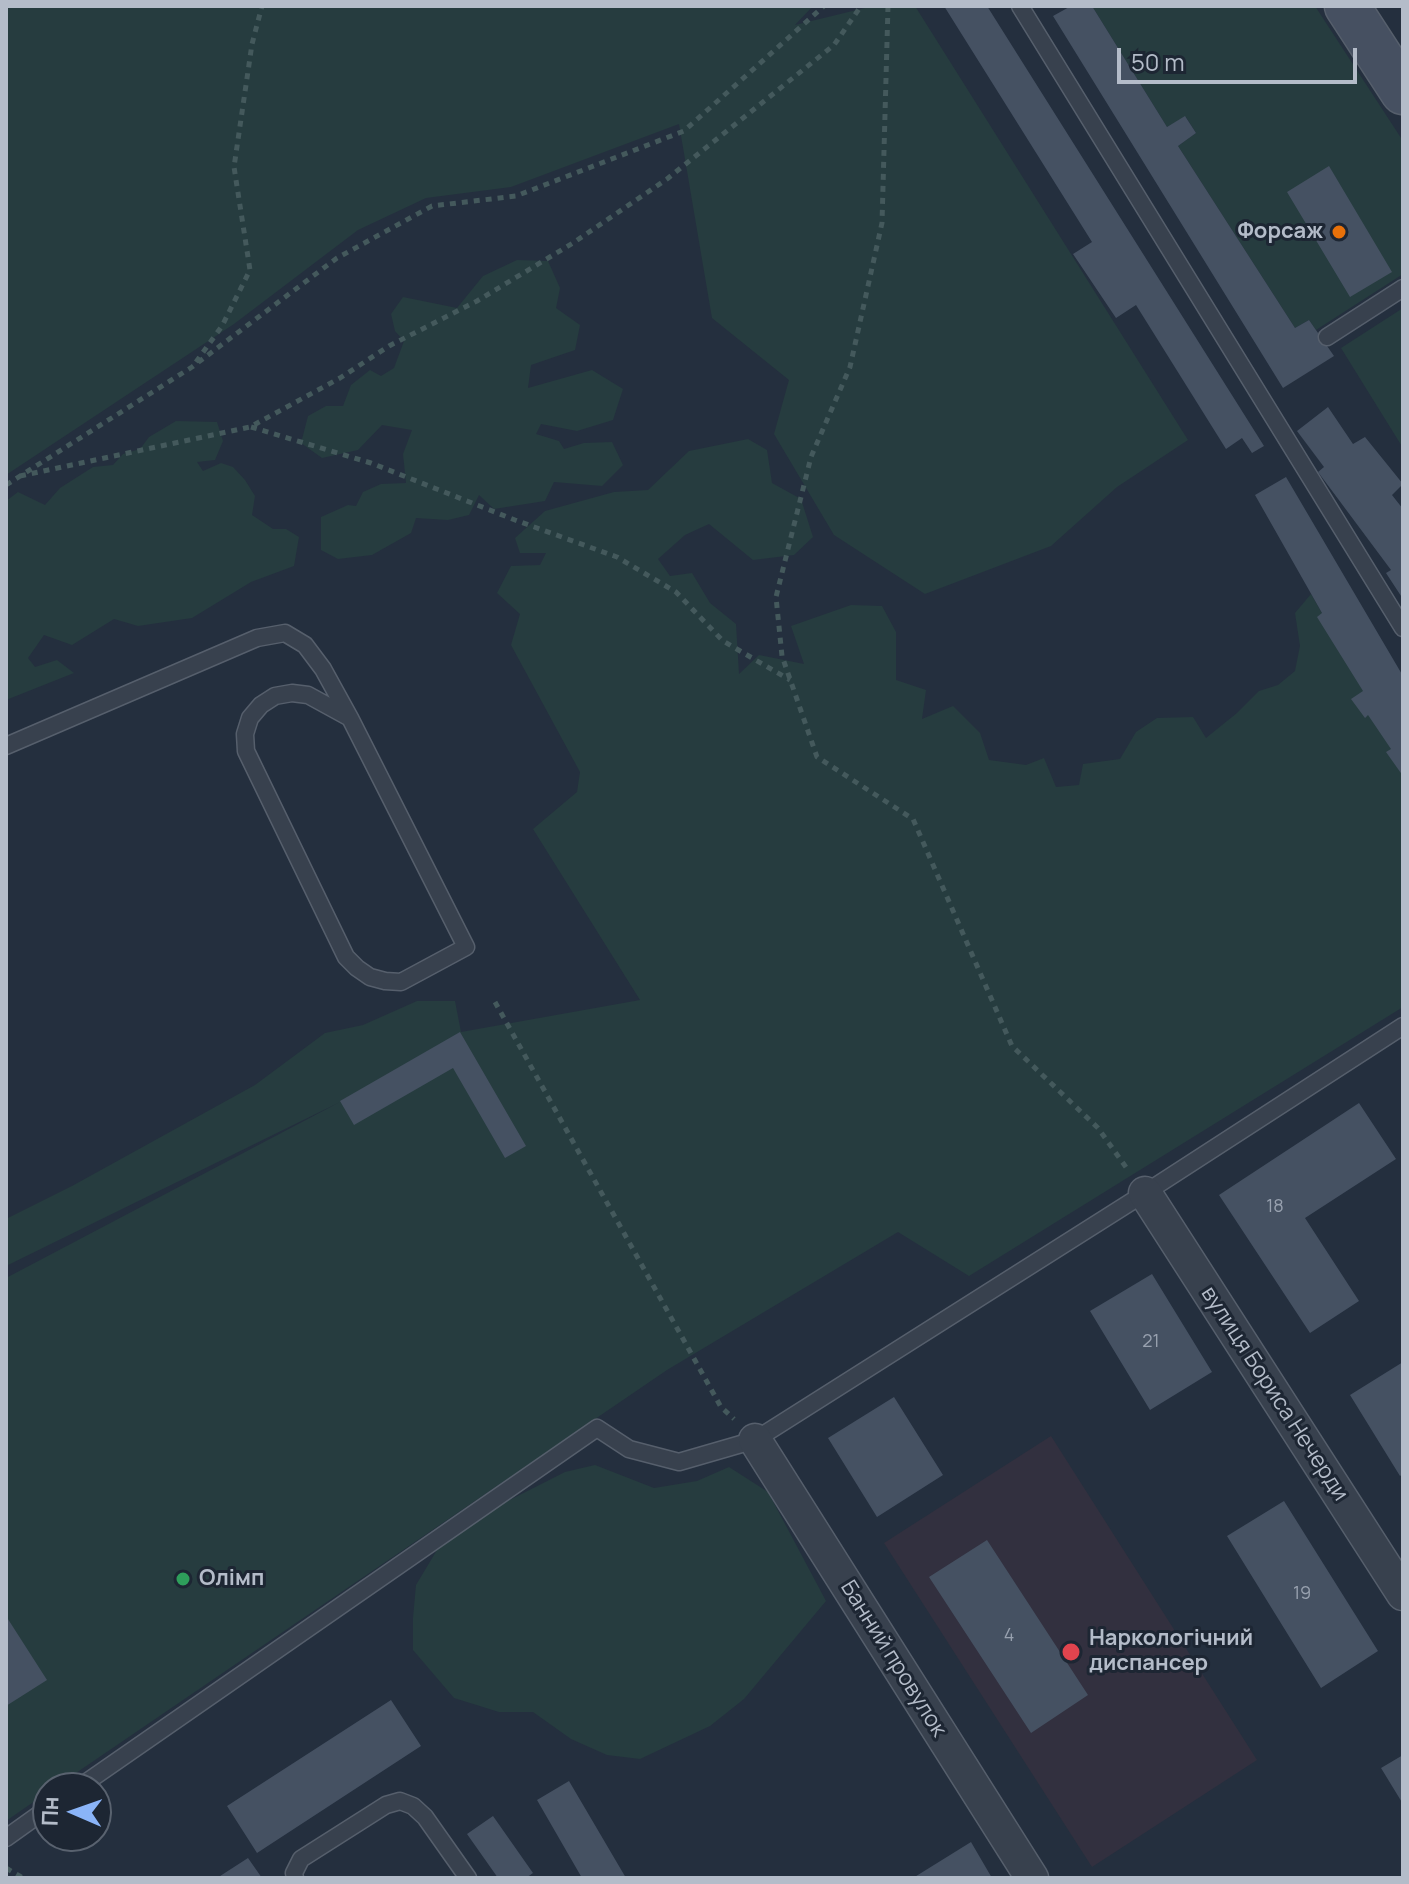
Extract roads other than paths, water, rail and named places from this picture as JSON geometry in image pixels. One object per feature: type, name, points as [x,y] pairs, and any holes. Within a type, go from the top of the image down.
[{"type":"main road","points":[[1347,6],[1403,92]]},
{"type":"street","name":"вулиця Бориса Нечерди","points":[[1145,1193],[1403,1594]]},
{"type":"street","name":"Банний провулок","points":[[755,1440],[1032,1878]]},
{"type":"lane","points":[[1020,6],[1403,628]]},
{"type":"lane","points":[[1327,337],[1403,288]]},
{"type":"lane","points":[[6,746],[257,638],[285,633],[305,645],[323,669],[350,718],[466,947],[401,982],[370,977],[346,957],[246,751],[245,734],[250,718],[261,705],[275,696],[292,693],[308,695],[350,718]]},
{"type":"lane","points":[[101,1772],[597,1428],[629,1449],[679,1462],[755,1440],[1403,1026]]},
{"type":"lane","points":[[295,1878],[294,1873],[301,1859],[386,1805],[400,1801],[413,1806],[425,1817],[468,1878]]},
{"type":"lane","points":[[6,1838],[32,1819]]},
{"type":"place","name":"Форсаж","points":[[1339,232]]},
{"type":"place","name":"Олімп","points":[[183,1579]]},
{"type":"place","name":"Наркологічний диспансер","points":[[1071,1652]]}]
